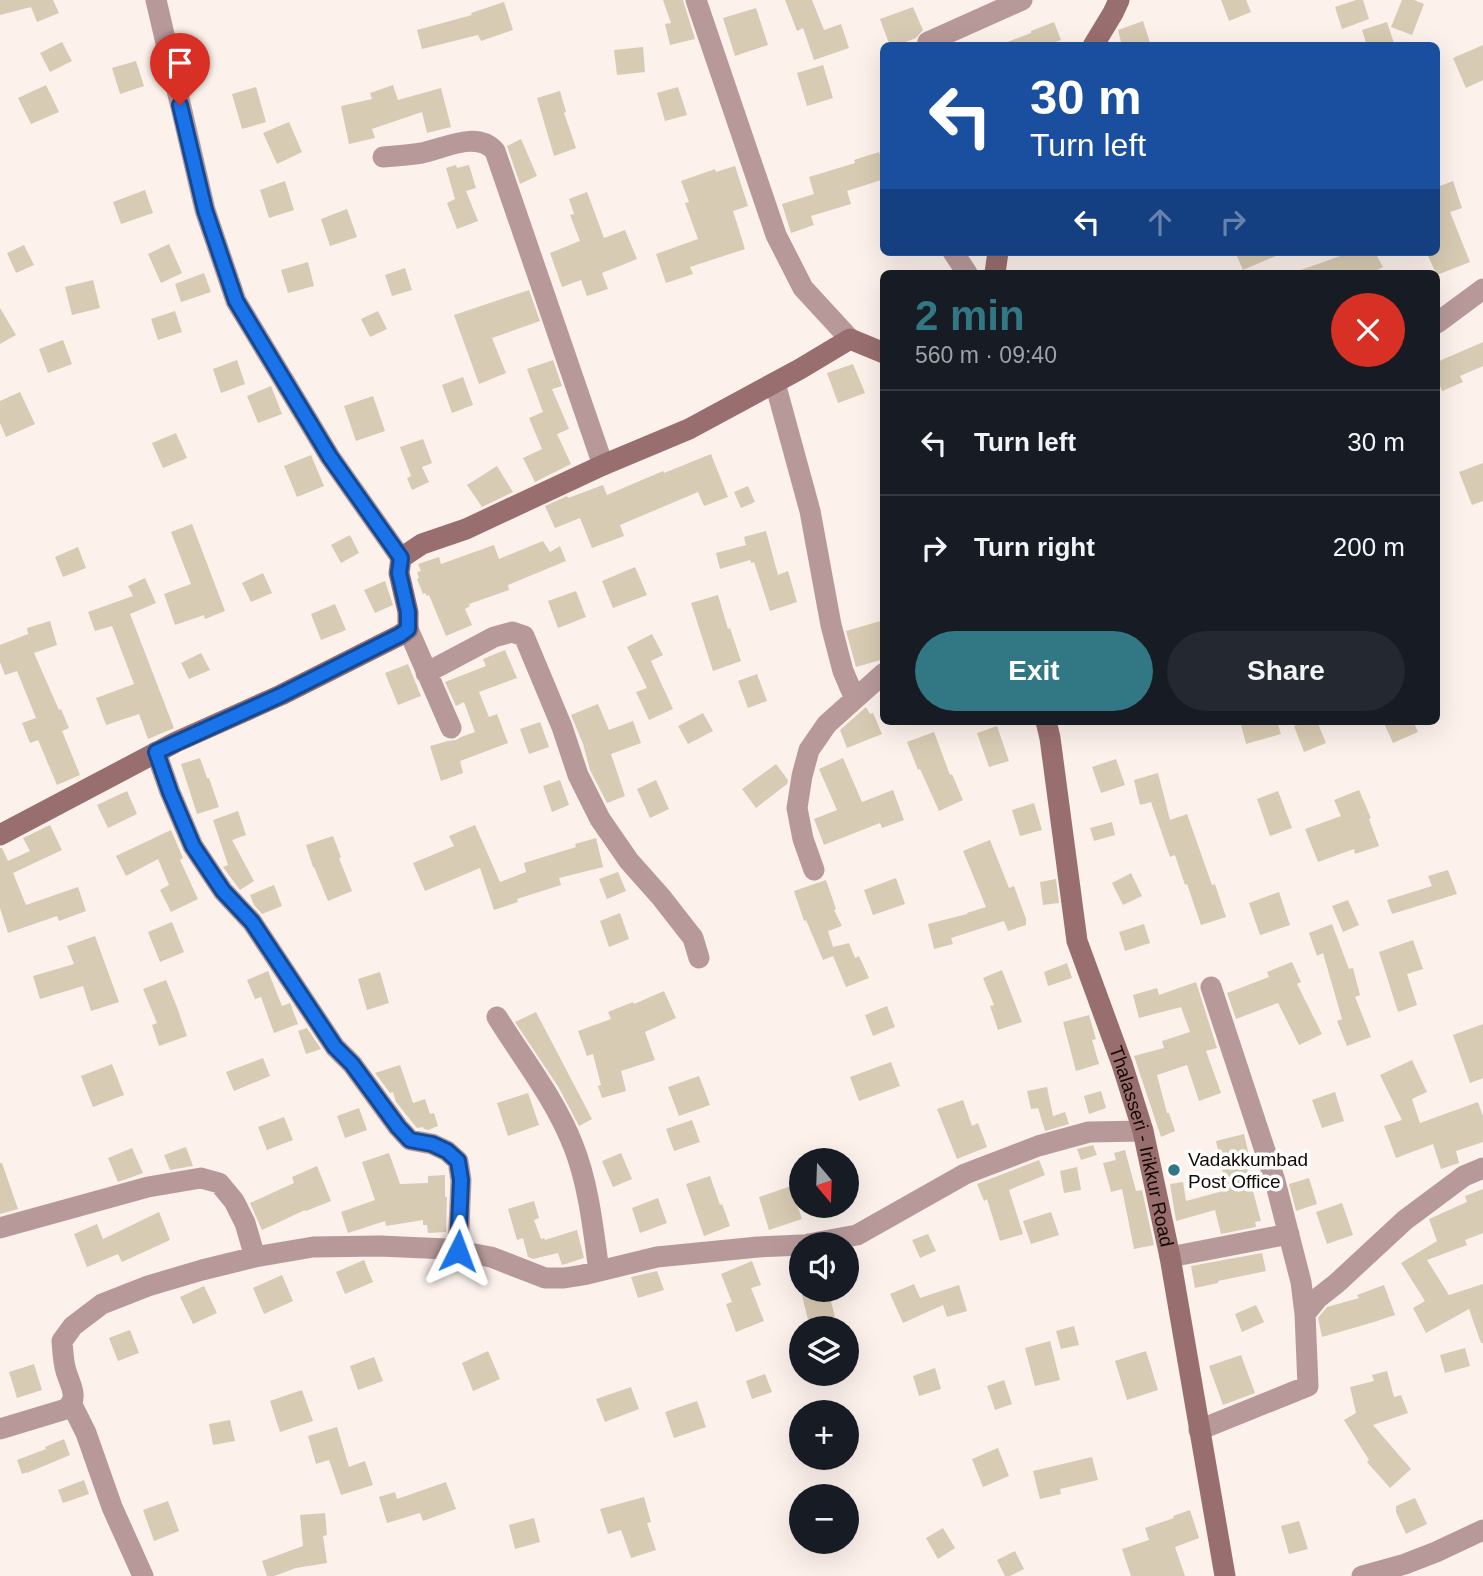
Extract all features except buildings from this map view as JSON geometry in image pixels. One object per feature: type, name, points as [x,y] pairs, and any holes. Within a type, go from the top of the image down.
[{"type":"street","points":[[156,0],[205,210],[236,301],[330,457],[401,558],[399,573],[408,612],[408,629],[451,727]]},
{"type":"street","points":[[696,0],[776,235],[803,288],[850,339],[880,351]]},
{"type":"street","points":[[928,42],[1022,0]]},
{"type":"street","points":[[1095,42],[1119,0]]},
{"type":"street","points":[[383,158],[423,153],[472,141],[490,145],[495,151],[603,465]]},
{"type":"street","points":[[1440,321],[1483,289]]},
{"type":"street","points":[[401,558],[422,544],[466,529],[603,465],[689,429],[850,339]]},
{"type":"street","points":[[775,383],[810,511],[831,625],[843,671],[855,699]]},
{"type":"street","points":[[0,835],[156,752],[281,695],[408,629]]},
{"type":"street","points":[[426,673],[494,638],[512,632],[523,636],[562,727],[578,775],[600,819],[629,861],[693,938],[699,958]]},
{"type":"street","points":[[814,870],[803,839],[797,808],[808,750],[827,724],[880,677]]},
{"type":"street","name":"Thalasseri - Irikkur Road","points":[[1047,725],[1077,941],[1122,1063],[1143,1130],[1170,1257],[1225,1576]]},
{"type":"street","points":[[156,752],[193,846],[223,891],[252,922],[335,1047],[352,1064],[410,1140],[439,1147],[458,1161],[461,1180],[458,1251]]},
{"type":"street","points":[[1199,1430],[1308,1386],[1306,1314],[1301,1282],[1275,1181],[1210,987]]},
{"type":"street","points":[[497,1017],[560,1117],[573,1146],[583,1177],[599,1271]]},
{"type":"street","points":[[859,1234],[965,1174],[1038,1146],[1089,1132],[1143,1130]]},
{"type":"street","points":[[1306,1314],[1318,1298],[1405,1220],[1464,1176],[1483,1168]]},
{"type":"street","points":[[0,1228],[148,1187],[201,1178],[219,1183],[234,1201],[255,1257]]},
{"type":"street","points":[[1170,1257],[1289,1234]]},
{"type":"street","points":[[143,1576],[112,1507],[86,1433],[72,1405],[74,1396],[65,1369],[62,1341],[73,1326],[102,1304],[191,1273],[255,1257],[313,1247],[447,1249],[491,1257],[545,1278],[564,1278],[657,1257],[789,1246]]},
{"type":"street","points":[[0,1429],[72,1405]]},
{"type":"street","points":[[1362,1576],[1426,1556],[1483,1530]]},
{"type":"place","name":"Vadakkumbad Post Office","points":[[1174,1170]]},
{"type":"route","points":[[180,105],[205,210],[236,301],[330,457],[401,558],[399,573],[409,618],[408,629],[400,635],[281,695],[156,752],[193,846],[223,891],[252,922],[335,1047],[352,1064],[410,1140],[432,1144],[447,1151],[458,1161],[461,1180],[458,1251]]}]
